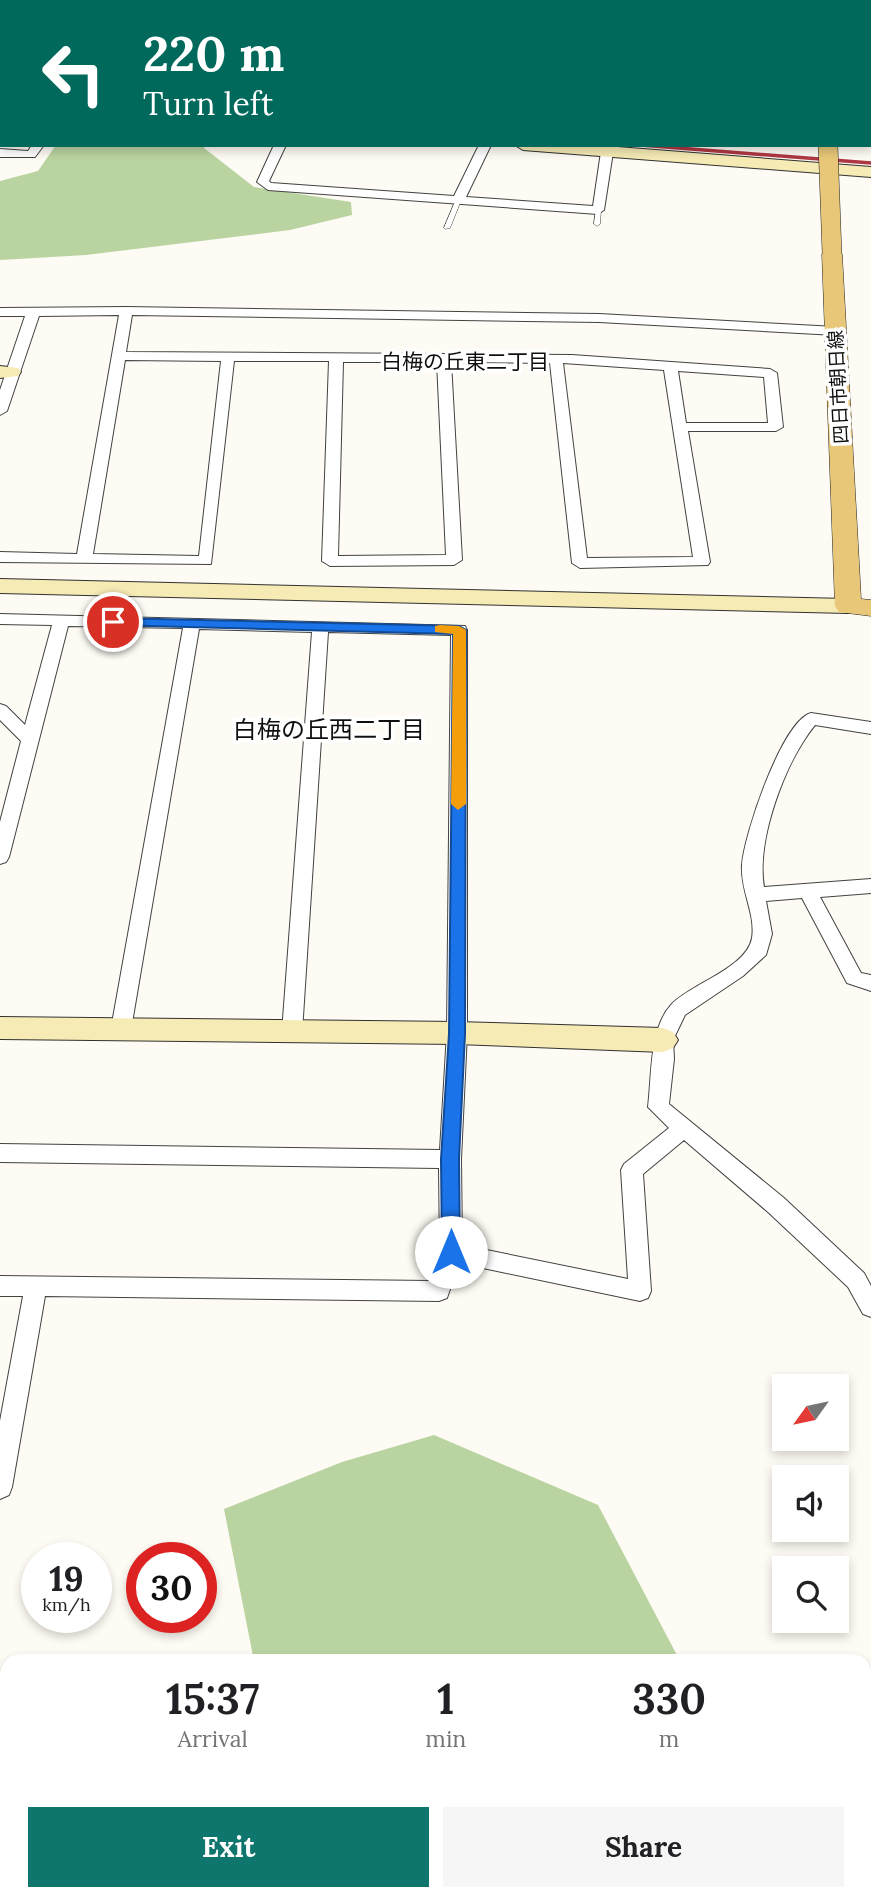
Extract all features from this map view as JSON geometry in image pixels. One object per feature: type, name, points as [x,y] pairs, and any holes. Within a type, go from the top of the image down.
[{"type":"main road","name":"四日市朝日線","points":[[828,147],[836,331],[860,606]]},
{"type":"street","points":[[0,153],[31,155],[37,147]]},
{"type":"street","points":[[279,147],[263,182],[268,186],[598,210],[607,152]]},
{"type":"street","points":[[459,198],[484,147]]},
{"type":"street","points":[[547,147],[871,172]]},
{"type":"street","points":[[84,559],[126,311]]},
{"type":"street","points":[[0,312],[126,311],[599,318],[836,331]]},
{"type":"street","points":[[0,411],[6,372],[33,313]]},
{"type":"street","points":[[118,356],[556,359],[770,373],[776,427],[681,427]]},
{"type":"street","points":[[0,557],[206,561],[228,357]]},
{"type":"street","points":[[336,358],[330,561],[454,560],[444,359]]},
{"type":"street","points":[[556,359],[580,563],[702,562],[670,366]]},
{"type":"street","points":[[0,586],[860,606]]},
{"type":"street","points":[[0,619],[459,630],[457,1034],[450,1159],[451,1252],[439,1291],[0,1286]]},
{"type":"street","points":[[0,856],[3,832],[61,621]]},
{"type":"street","points":[[121,1029],[192,624]]},
{"type":"street","points":[[292,1032],[320,626]]},
{"type":"street","points":[[0,710],[30,740]]},
{"type":"street","points":[[871,728],[811,719],[793,740],[759,823],[751,867],[762,934],[759,950],[736,971],[678,1010],[663,1040],[664,1059],[658,1107],[776,1205],[856,1280],[871,1307]]},
{"type":"street","points":[[754,895],[871,886]]},
{"type":"street","points":[[808,891],[854,978],[871,983]]},
{"type":"street","points":[[0,1028],[457,1034],[663,1040]]},
{"type":"street","points":[[451,1252],[640,1291],[632,1170],[684,1128]]},
{"type":"street","points":[[0,1153],[450,1159]]},
{"type":"street","points":[[0,1487],[36,1286]]},
{"type":"lane","points":[[447,228],[459,198]]},
{"type":"lane","points":[[597,223],[598,210]]},
{"type":"green space","points":[[55,147],[204,147],[254,187],[351,202],[352,215],[290,230],[86,255],[0,260],[0,181],[38,171]]},
{"type":"green space","points":[[434,1435],[598,1505],[676,1654],[253,1654],[224,1509],[342,1462]]},
{"type":"railway","points":[[666,147],[871,163]]},
{"type":"slow traffic","points":[[440,629],[459,630],[458,804]]},
{"type":"district","name":"白梅の丘東二丁目","points":[[465,362]]},
{"type":"district","name":"白梅の丘西二丁目","points":[[329,730]]},
{"type":"route","points":[[113,622],[459,630],[457,1034],[450,1159],[451,1252]]}]
